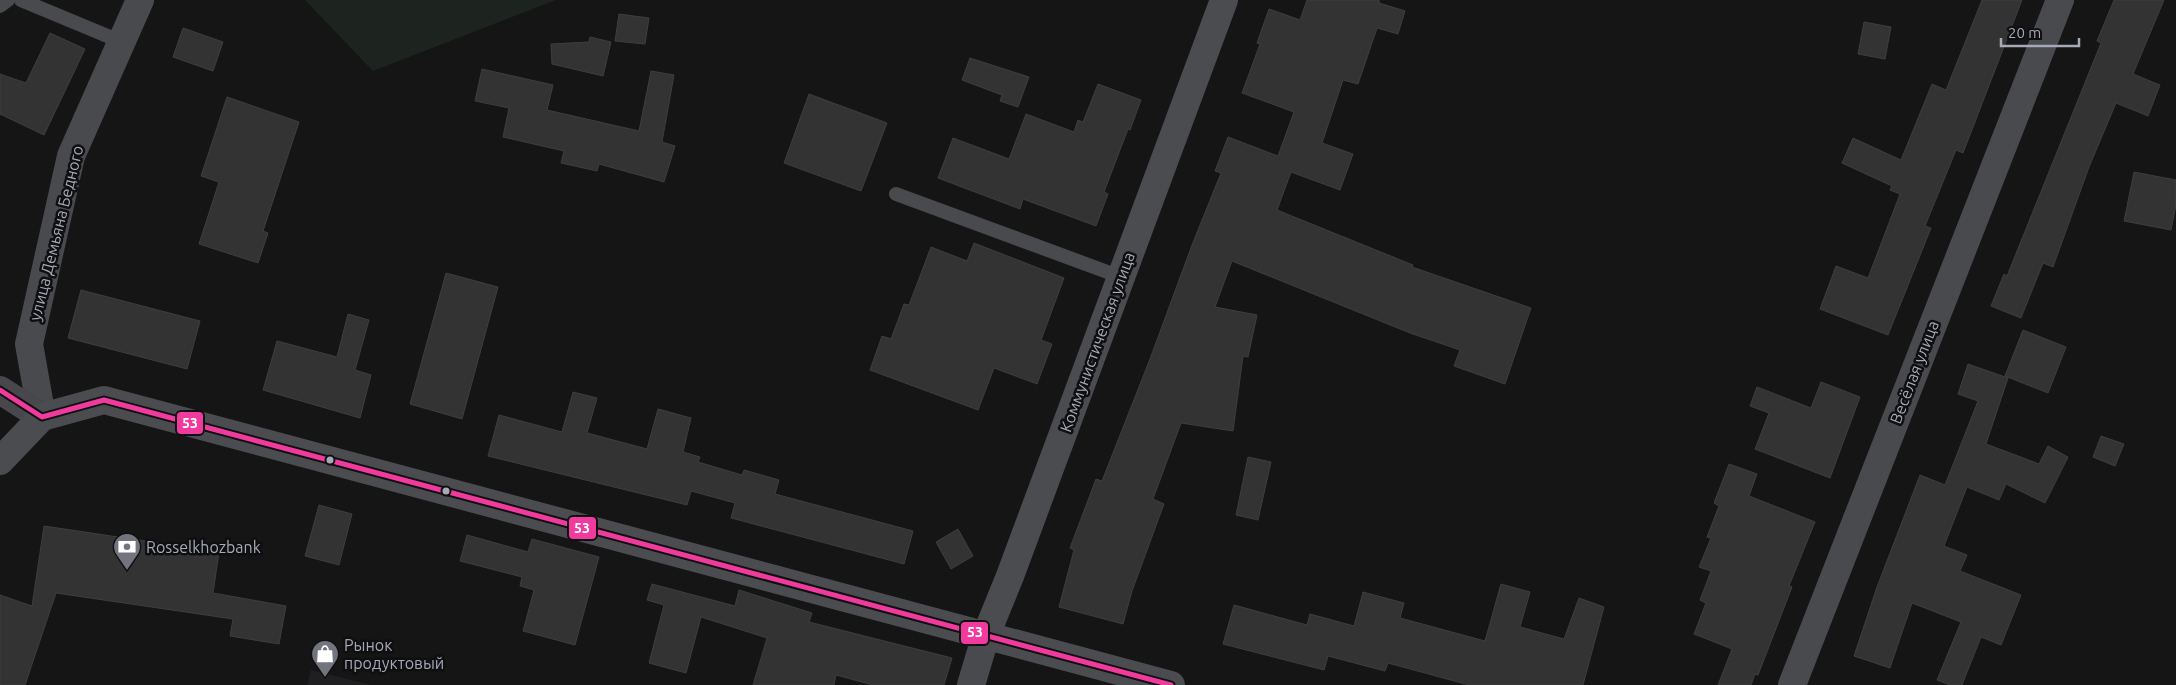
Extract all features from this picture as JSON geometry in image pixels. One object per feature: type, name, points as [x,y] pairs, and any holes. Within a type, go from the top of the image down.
[{"type":"main road","name":"Коммунистическая улица","points":[[986,635],[1010,576],[1224,0]]},
{"type":"main road","points":[[0,390],[42,417]]},
{"type":"main road","points":[[0,461],[42,417],[104,400],[1171,685]]},
{"type":"street","name":"улица Демьяна Бедного","points":[[42,417],[29,344],[71,156],[140,0]]},
{"type":"street","name":"Весёлая улица","points":[[1792,685],[2060,0]]},
{"type":"street","name":"Коммунистическая улица","points":[[971,685],[986,635]]},
{"type":"lane","points":[[0,6],[8,0]]},
{"type":"lane","points":[[21,0],[122,42]]},
{"type":"lane","points":[[896,194],[1121,277]]},
{"type":"shaded area","points":[[305,0],[556,0],[373,71]]},
{"type":"shaded area","name":"Рынок продуктовый","points":[[311,670],[371,685],[307,685]]},
{"type":"building","points":[[1307,0],[1379,0],[1379,3],[1405,11],[1398,34],[1377,28],[1358,84],[1343,80],[1322,143],[1353,154],[1340,190],[1291,172],[1277,210],[1413,265],[1412,267],[1531,308],[1505,384],[1454,366],[1460,350],[1410,333],[1232,261],[1215,307],[1257,315],[1248,357],[1243,356],[1233,431],[1181,423],[1153,499],[1164,504],[1132,591],[1123,624],[1059,607],[1074,550],[1070,548],[1096,479],[1102,481],[1150,359],[1221,173],[1215,171],[1228,137],[1278,156],[1294,112],[1242,93],[1260,44],[1257,43],[1269,9],[1300,20]]},
{"type":"building","points":[[1982,0],[2022,0],[1963,153],[1956,150],[1925,226],[1931,228],[1888,335],[1820,309],[1836,266],[1868,278],[1900,194],[1890,190],[1892,186],[1842,163],[1853,138],[1901,160],[1932,84],[1946,90]]},
{"type":"building","points":[[2114,0],[2164,0],[2133,74],[2160,85],[2148,116],[2116,103],[2089,167],[2053,267],[2043,263],[2021,318],[1991,306],[2004,274],[2007,276],[2101,43],[2097,41]]},
{"type":"building","points":[[619,14],[649,18],[645,44],[615,41]]},
{"type":"building","points":[[1864,22],[1891,27],[1885,59],[1858,54]]},
{"type":"building","points":[[183,28],[223,42],[213,71],[173,57]]},
{"type":"building","points":[[50,33],[85,49],[44,135],[0,114],[0,74],[26,83]]},
{"type":"building","points":[[590,37],[611,42],[603,76],[552,64],[551,44],[589,42]]},
{"type":"building","points":[[970,58],[1029,77],[1018,107],[1000,101],[1002,95],[962,80]]},
{"type":"building","points":[[482,69],[553,85],[547,110],[639,131],[651,71],[674,75],[662,142],[675,146],[664,182],[599,164],[597,171],[561,163],[564,151],[503,137],[509,108],[475,101]]},
{"type":"building","points":[[1098,84],[1141,100],[1104,192],[1108,194],[1096,226],[1023,199],[1020,209],[938,178],[953,138],[1009,159],[1026,114],[1074,132],[1078,120],[1083,122]]},
{"type":"building","points":[[809,94],[887,123],[861,191],[784,163]]},
{"type":"building","points":[[227,97],[299,122],[263,231],[268,233],[258,263],[199,244],[219,182],[201,176]]},
{"type":"building","points":[[2134,172],[2176,180],[2176,205],[2171,230],[2124,221]]},
{"type":"building","points":[[974,243],[1064,278],[1041,340],[1052,344],[1037,384],[994,368],[978,410],[870,370],[882,336],[891,339],[904,304],[909,305],[931,247],[967,261]]},
{"type":"building","points":[[446,273],[498,287],[462,419],[410,404]]},
{"type":"building","points":[[81,290],[200,321],[187,369],[68,338]]},
{"type":"building","points":[[348,314],[369,320],[355,370],[371,375],[360,418],[263,390],[277,341],[337,357]]},
{"type":"building","points":[[2023,330],[2066,347],[2048,393],[2005,376]]},
{"type":"building","points":[[1968,364],[2008,378],[1986,444],[2039,464],[2048,446],[2068,457],[2045,503],[2006,484],[1999,500],[1967,487],[1944,546],[1967,555],[1960,571],[2021,595],[2001,645],[1981,637],[1962,685],[1950,685],[1937,680],[1961,622],[1912,603],[1890,668],[1854,656],[1877,587],[1920,475],[1945,485],[1978,401],[1958,394]]},
{"type":"building","points":[[1821,382],[1860,397],[1830,478],[1755,449],[1769,413],[1750,406],[1757,387],[1811,408]]},
{"type":"building","points":[[573,392],[597,398],[587,433],[647,449],[658,409],[691,418],[683,452],[700,457],[698,462],[742,475],[744,470],[779,480],[775,494],[913,531],[904,564],[731,518],[735,503],[691,491],[687,505],[488,456],[499,415],[562,432]]},
{"type":"building","points":[[2101,436],[2124,444],[2115,466],[2093,457]]},
{"type":"building","points":[[1248,457],[1271,462],[1258,520],[1236,515]]},
{"type":"building","points":[[1729,464],[1757,474],[1749,496],[1815,522],[1789,586],[1792,587],[1758,675],[1755,674],[1751,685],[1718,685],[1732,649],[1694,634],[1706,603],[1700,600],[1711,571],[1699,567],[1711,538],[1707,537],[1719,506],[1714,503]]},
{"type":"building","points":[[319,505],[352,514],[339,565],[305,556]]},
{"type":"building","name":"Rosselkhozbank","points":[[44,526],[219,552],[213,593],[286,606],[279,644],[230,636],[233,619],[56,593],[25,685],[0,685],[0,595],[32,606]]},
{"type":"building","points":[[958,529],[973,556],[951,569],[936,542]]},
{"type":"building","points":[[467,535],[528,552],[532,539],[599,557],[575,645],[523,631],[534,590],[520,586],[522,577],[460,561]]},
{"type":"building","points":[[652,584],[735,606],[739,590],[812,613],[809,622],[952,658],[944,685],[873,685],[836,675],[834,685],[753,685],[767,638],[701,617],[686,673],[649,663],[664,605],[647,600]]},
{"type":"building","points":[[1501,584],[1530,592],[1520,627],[1564,639],[1579,598],[1604,607],[1583,685],[1469,685],[1388,663],[1385,671],[1328,656],[1324,670],[1223,644],[1234,605],[1307,625],[1310,614],[1354,626],[1363,592],[1404,603],[1400,618],[1485,641]]},
{"type":"transit line","name":"53","points":[[0,390],[42,417],[104,400],[1171,685]]},
{"type":"place","name":"Rosselkhozbank","points":[[127,571]]},
{"type":"place","name":"Рынок продуктовый","points":[[325,678]]}]
